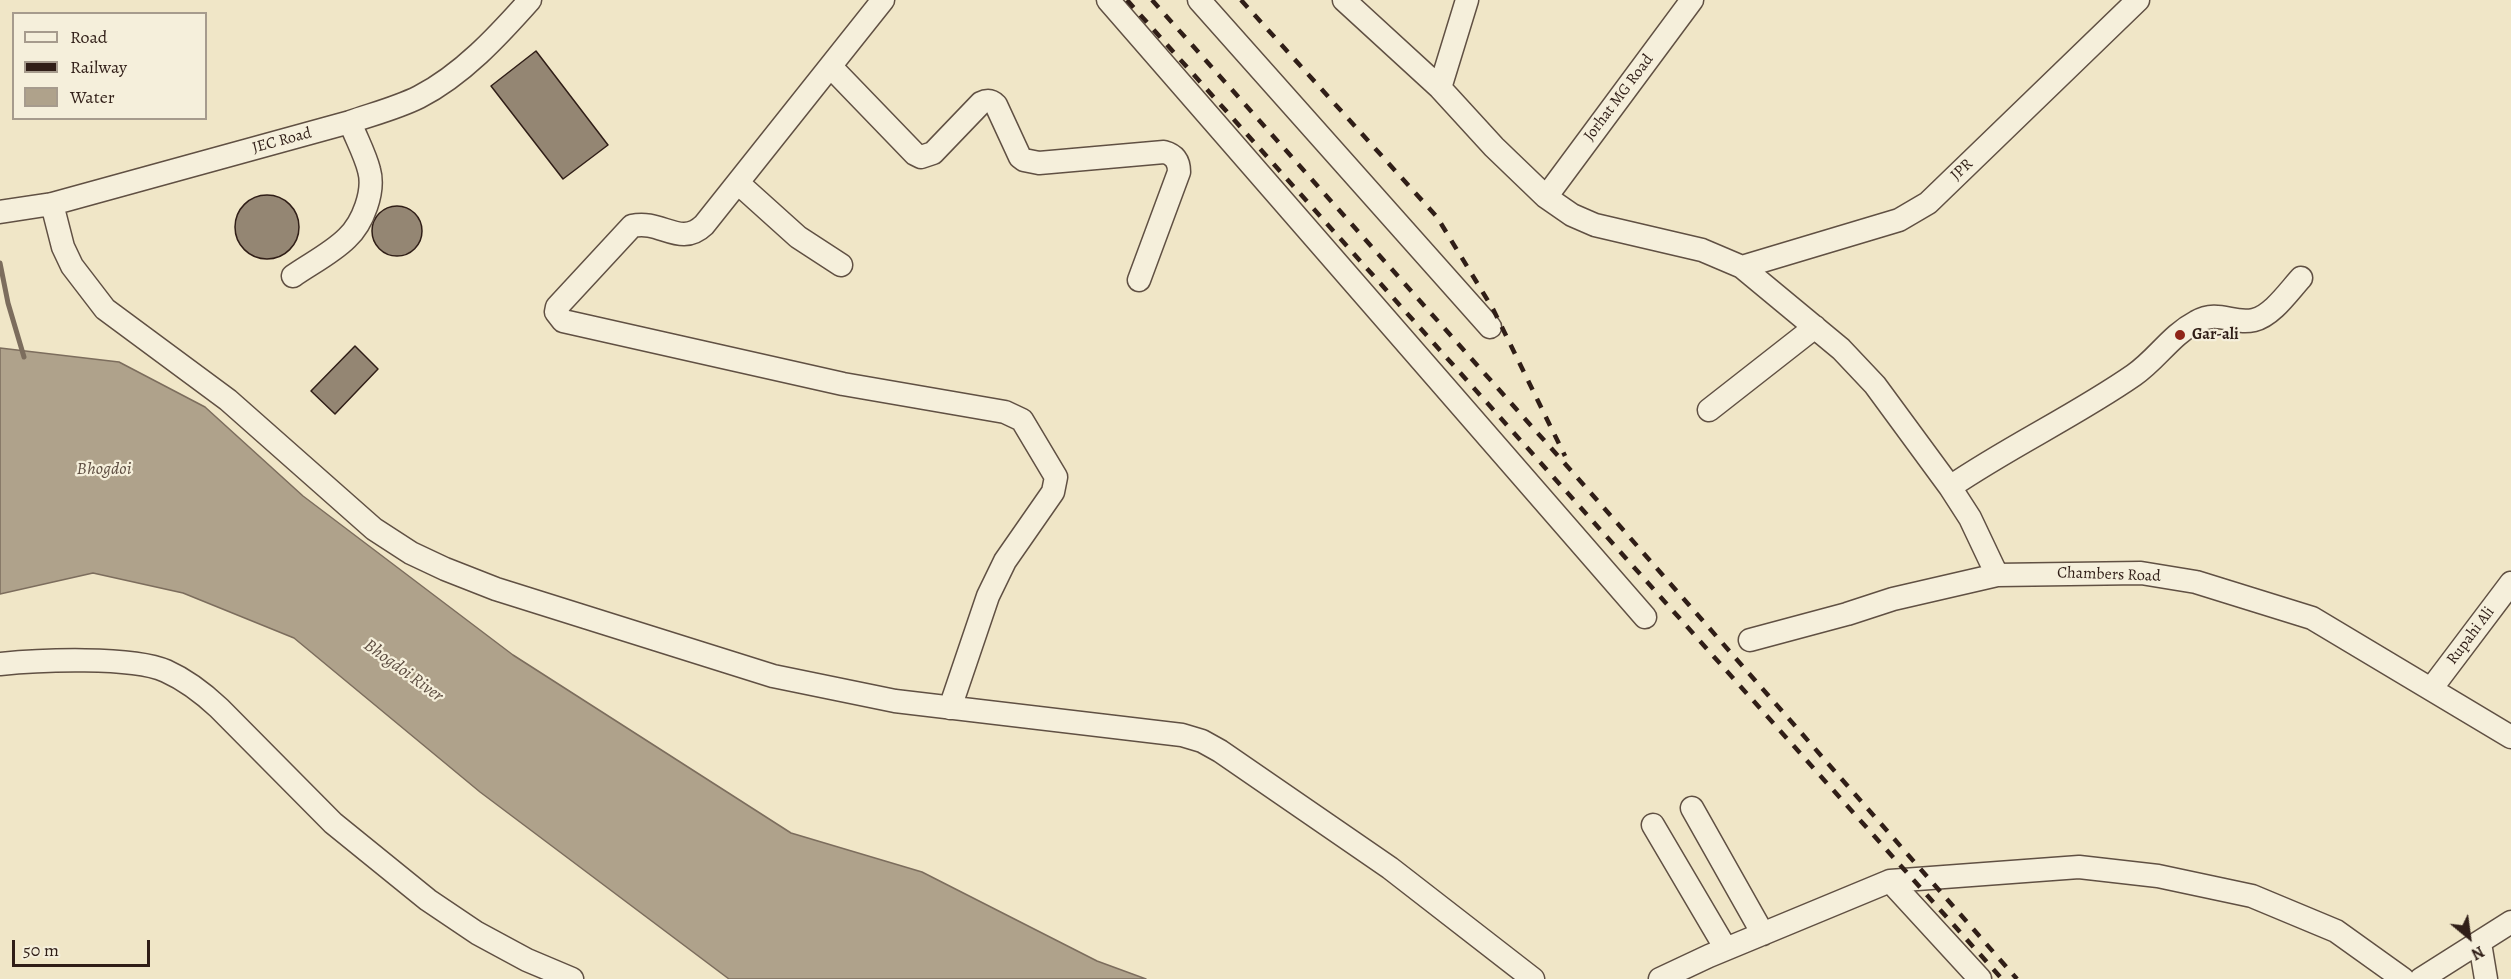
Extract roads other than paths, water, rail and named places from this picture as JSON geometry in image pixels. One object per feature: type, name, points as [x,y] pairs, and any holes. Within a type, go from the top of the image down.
[{"type":"street","name":"JEC Road","points":[[9,211],[52,204],[350,122],[421,96],[477,55],[530,0]]},
{"type":"street","points":[[883,0],[704,225],[690,235],[684,236],[652,224],[643,223],[632,226],[558,307],[556,312],[563,321],[739,362],[843,384],[1005,412],[1022,420],[1056,477],[1056,484],[1053,492],[1005,561],[988,596],[950,708]]},
{"type":"street","points":[[1108,0],[1645,617]]},
{"type":"street","points":[[1199,0],[1490,327]]},
{"type":"street","points":[[1344,0],[1440,88],[1494,147],[1546,197],[1572,215],[1595,225],[1702,250],[1742,267],[1856,362],[1950,487],[1970,518],[1997,575]]},
{"type":"street","points":[[1440,88],[1467,0]]},
{"type":"street","name":"Jorhat MG Road","points":[[1546,197],[1692,0]]},
{"type":"street","name":"JPR","points":[[1742,267],[1899,220],[1915,212],[1928,203],[2138,0]]},
{"type":"street","points":[[831,67],[915,154],[921,156],[933,153],[986,100],[996,105],[1020,157],[1024,160],[1039,163],[1164,152],[1172,154],[1179,165],[1179,172],[1139,280]]},
{"type":"street","points":[[293,276],[346,240],[367,202],[371,184],[369,170],[350,122]]},
{"type":"street","points":[[738,183],[798,237],[841,265]]},
{"type":"street","points":[[52,204],[63,247],[72,266],[105,309],[228,400],[374,529],[411,553],[496,589],[773,676],[895,701],[1182,735],[1202,741],[1390,868],[1533,979]]},
{"type":"street","points":[[1950,487],[1984,464],[2136,374],[2176,334],[2198,320],[2214,315],[2241,321],[2255,320],[2267,312],[2301,278]]},
{"type":"street","points":[[1709,410],[1815,327]]},
{"type":"street","name":"Chambers Road","points":[[1750,640],[1893,599],[1997,575],[2141,573],[2196,582],[2312,618],[2511,737]]},
{"type":"street","name":"Rupahi Ali","points":[[2431,689],[2511,583]]},
{"type":"street","points":[[0,664],[132,663],[163,670],[180,678],[204,694],[219,708],[333,823],[428,900],[477,933],[526,960],[572,979]]},
{"type":"street","points":[[1692,808],[1763,934]]},
{"type":"street","points":[[1653,825],[1726,949]]},
{"type":"street","points":[[1660,979],[1890,881],[2079,867],[2158,876],[2252,896],[2336,931],[2403,979]]},
{"type":"street","points":[[1890,881],[1980,979]]},
{"type":"street","points":[[2421,979],[2511,922]]},
{"type":"street","points":[[2480,943],[2486,979]]},
{"type":"water","name":"Bhogdoi","points":[[0,348],[119,362],[205,407],[303,496],[513,655],[791,833],[922,872],[1097,961],[1146,979],[729,979],[480,792],[294,638],[183,593],[93,573],[0,594]]},
{"type":"waterway","points":[[0,263],[8,303],[24,357]]},
{"type":"railway","points":[[1127,0],[2002,979]]},
{"type":"railway","points":[[1152,0],[1575,475],[2017,979]]},
{"type":"railway","points":[[1241,0],[1437,217],[1493,309],[1565,456]]},
{"type":"place","name":"Gar-ali","points":[[2180,335]]},
{"type":"water label","name":"Bhogdoi River","points":[[403,671]]}]
